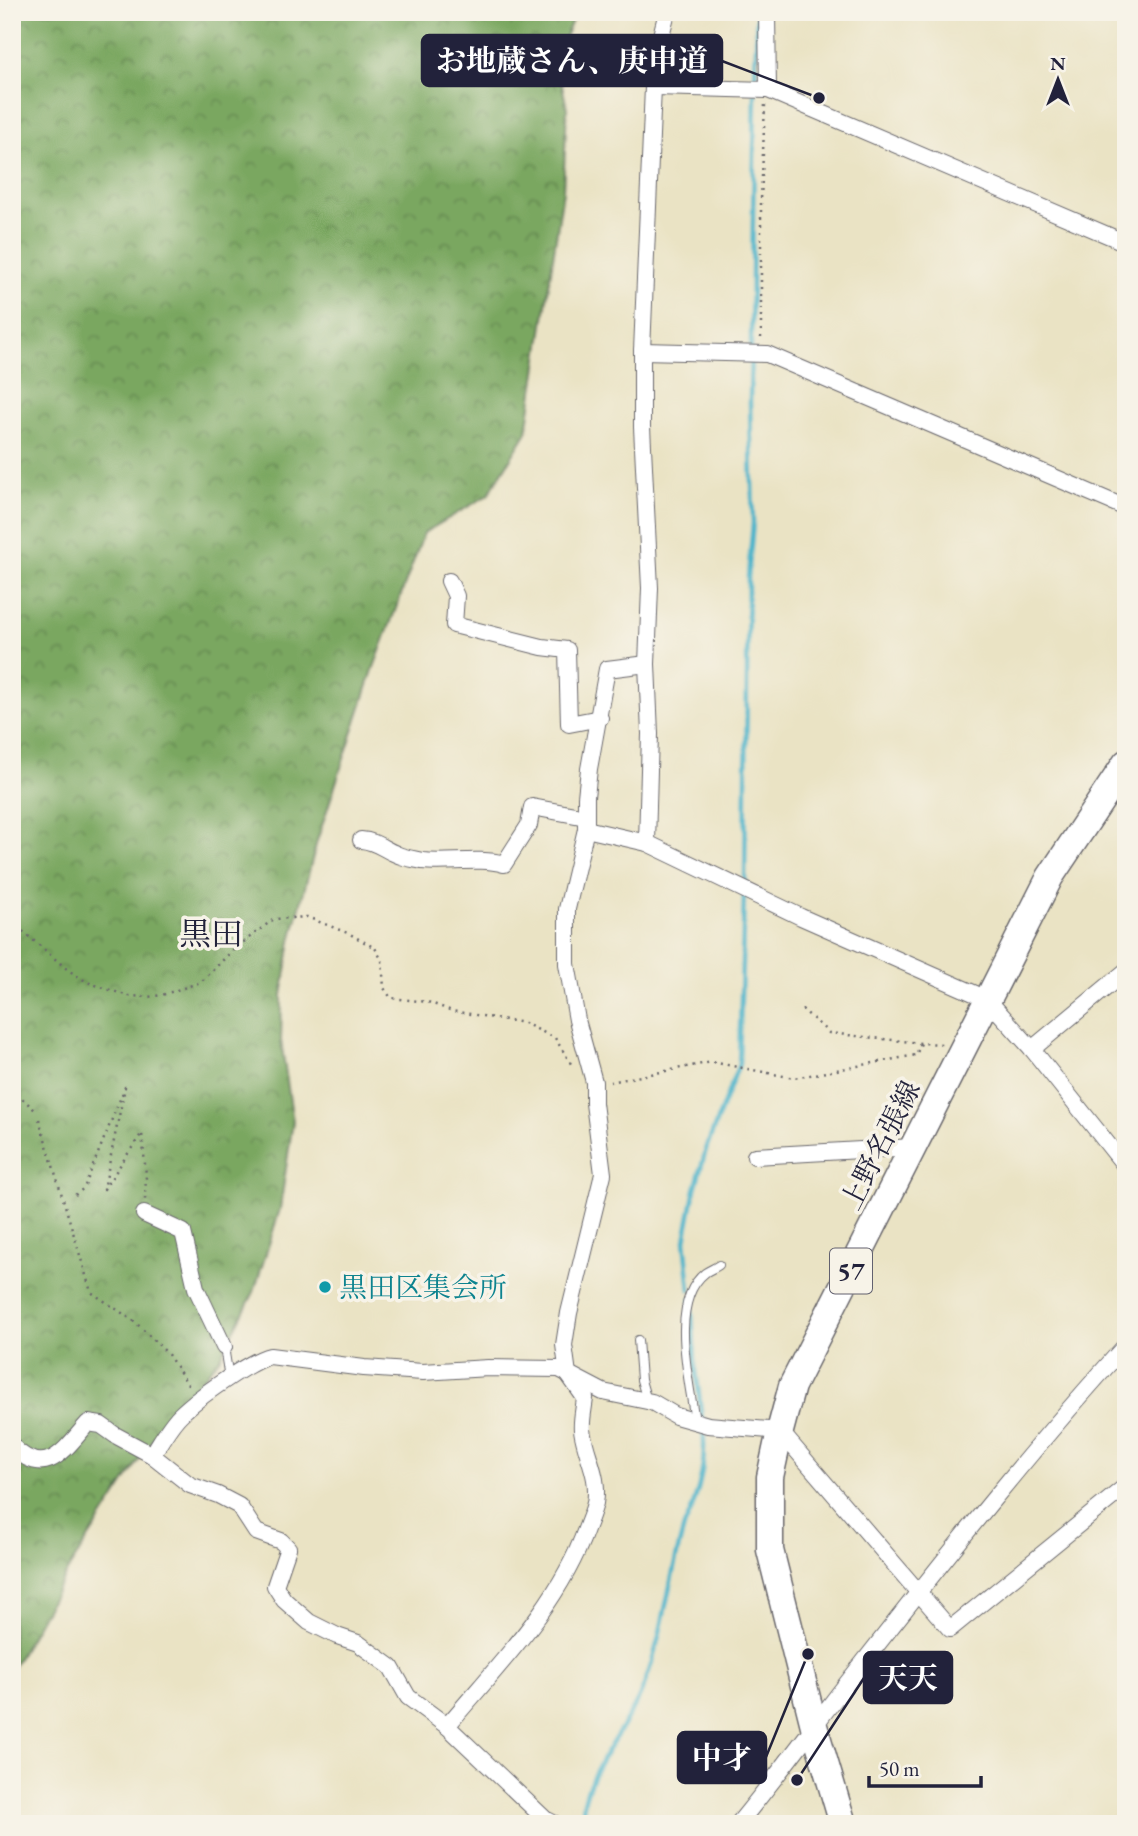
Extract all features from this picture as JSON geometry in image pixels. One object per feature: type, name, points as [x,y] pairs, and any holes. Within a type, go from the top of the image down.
[{"type":"main road","name":"上野名張線","points":[[842,1824],[814,1726],[770,1550],[771,1477],[779,1431],[792,1386],[1050,877],[1126,763]]},
{"type":"street","points":[[648,844],[650,734],[647,664],[650,588],[642,427],[642,351],[654,63],[667,12]]},
{"type":"street","points":[[766,12],[768,90]]},
{"type":"street","points":[[654,87],[768,90],[1126,243]]},
{"type":"street","points":[[642,351],[766,354],[1126,508]]},
{"type":"street","points":[[449,581],[456,596],[454,625],[542,647],[567,650],[569,724],[600,718]]},
{"type":"street","points":[[447,1726],[513,1648],[556,1590],[580,1545],[595,1504],[597,1478],[582,1427],[585,1398],[568,1374],[565,1345],[569,1313],[603,1174],[594,1082],[577,1020],[566,964],[567,909],[586,823],[589,769],[607,669],[647,664]]},
{"type":"street","points":[[361,839],[375,841],[396,854],[421,860],[465,863],[493,861],[503,864],[529,825],[532,807],[648,844],[987,999],[1032,1049],[1126,1167]]},
{"type":"street","points":[[1032,1049],[1126,971]]},
{"type":"street","points":[[755,1156],[914,1147]]},
{"type":"street","points":[[145,1214],[183,1232],[196,1288],[224,1346]]},
{"type":"street","points":[[738,1824],[978,1518],[1126,1345]]},
{"type":"street","points":[[152,1455],[179,1416],[229,1378],[261,1358],[270,1356],[364,1368],[423,1372],[488,1368],[559,1369],[603,1392],[647,1401],[676,1416],[702,1423],[779,1431],[950,1629],[1126,1486]]},
{"type":"street","points":[[12,1446],[31,1461],[41,1462],[53,1459],[63,1452],[88,1423],[101,1424],[115,1436],[152,1455],[190,1485],[239,1506],[256,1532],[281,1541],[288,1548],[275,1586],[284,1600],[309,1622],[358,1643],[391,1667],[408,1697],[447,1726],[545,1819],[555,1824]]},
{"type":"lane","points":[[702,1423],[686,1346],[685,1307],[694,1287],[704,1274],[719,1265]]},
{"type":"lane","points":[[638,1340],[641,1380],[647,1401]]},
{"type":"lane","points":[[224,1346],[229,1378]]},
{"type":"path","points":[[766,354],[759,335],[759,299],[763,125],[768,90]]},
{"type":"path","points":[[12,922],[68,970],[87,982],[128,996],[148,997],[201,982],[233,950],[274,919],[307,918],[350,934],[375,948],[382,960],[384,988],[391,998],[428,1002],[452,1011],[524,1023],[555,1038],[572,1066],[594,1082],[618,1082],[712,1062],[793,1078],[916,1055],[921,1043]]},
{"type":"path","points":[[802,1009],[829,1033],[966,1045]]},
{"type":"path","points":[[75,1195],[84,1188],[125,1087],[104,1189],[142,1133],[146,1175],[145,1214]]},
{"type":"path","points":[[12,1089],[36,1111]]},
{"type":"path","points":[[39,1119],[91,1293],[134,1321],[167,1353],[198,1401]]},
{"type":"green space","points":[[12,12],[576,12],[556,57],[567,108],[563,191],[527,432],[488,495],[424,533],[373,670],[317,841],[291,941],[282,995],[281,1041],[293,1121],[280,1209],[254,1292],[219,1359],[156,1434],[70,1567],[12,1669]]},
{"type":"waterway","points":[[755,85],[757,12]]},
{"type":"waterway","points":[[745,887],[748,577],[753,523],[750,402],[755,94]]},
{"type":"waterway","points":[[690,1290],[685,1240],[695,1189],[707,1146],[739,1064],[744,895]]},
{"type":"waterway","points":[[691,1299],[702,1419]]},
{"type":"waterway","points":[[584,1824],[583,1808],[594,1774],[634,1708],[649,1673],[678,1548],[699,1484],[704,1456],[703,1428]]},
{"type":"place","name":"お地蔵さん、庚申道","points":[[819,98]]},
{"type":"place","name":"黒田区集会所","points":[[325,1287]]},
{"type":"place","name":"中才","points":[[808,1654]]},
{"type":"place","name":"天天","points":[[797,1780]]},
{"type":"district","name":"黒田","points":[[211,934]]}]
